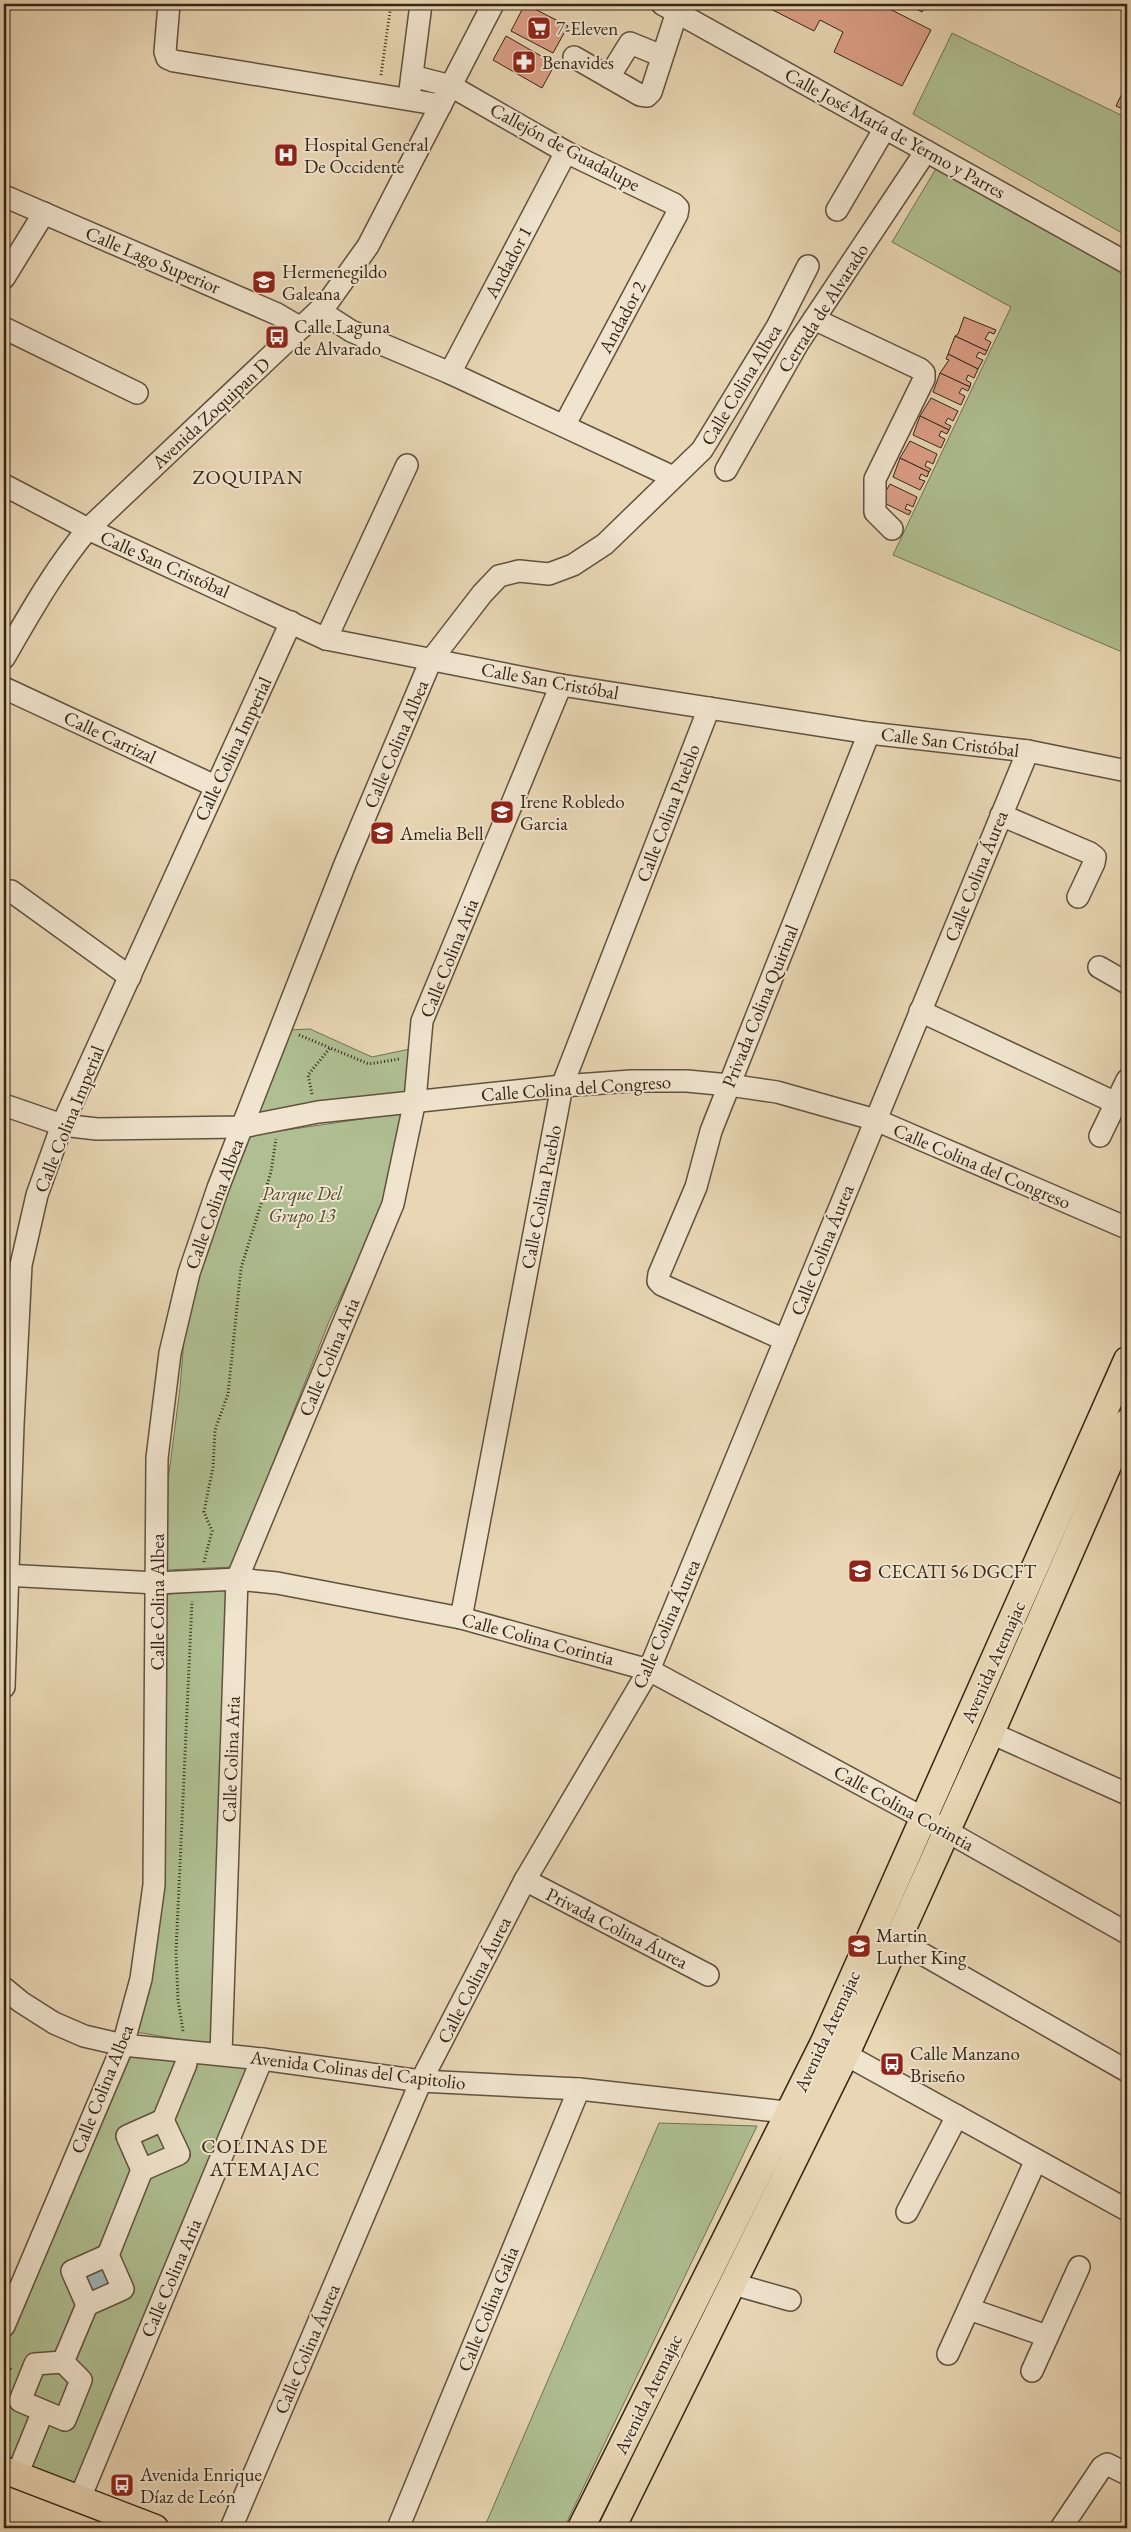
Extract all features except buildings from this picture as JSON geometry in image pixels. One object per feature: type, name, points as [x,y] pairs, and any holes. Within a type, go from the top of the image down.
[{"type":"main road","name":"Avenida Atemajac","points":[[612,2528],[816,2115],[835,2048],[924,1818],[1127,1360]]},
{"type":"main road","name":"Avenida Atemajac","points":[[581,2528],[788,2112],[835,2048],[898,1940],[1122,1449],[1127,1422]]},
{"type":"main road","points":[[10,2472],[154,2528]]},
{"type":"street","points":[[169,4],[165,52],[168,58],[174,61],[441,105]]},
{"type":"street","points":[[409,100],[421,4]]},
{"type":"street","name":"Avenida Zoquipan D","points":[[4,658],[49,582],[69,552],[88,529],[320,311],[368,246],[493,4]]},
{"type":"street","points":[[574,57],[640,95],[647,96],[651,92],[662,56],[670,8]]},
{"type":"street","name":"Calle José María de Yermo y Parres","points":[[670,8],[1127,262]]},
{"type":"street","points":[[609,77],[630,43],[662,56]]},
{"type":"street","name":"Callejón de Guadalupe","points":[[412,76],[451,86],[566,152],[674,204],[678,208]]},
{"type":"street","points":[[837,210],[885,128]]},
{"type":"street","name":"Cerrada de Alvarado","points":[[726,470],[798,343],[926,151]]},
{"type":"street","name":"Andador 1","points":[[450,373],[566,152]]},
{"type":"street","name":"Calle Lago Superior","points":[[4,196],[277,314],[301,328]]},
{"type":"street","name":"Andador 2","points":[[564,426],[678,214],[678,208]]},
{"type":"street","points":[[4,278],[44,213]]},
{"type":"street","name":"Calle Colina Albea","points":[[4,2326],[124,2045],[141,1979],[154,1885],[158,1583],[157,1458],[170,1353],[189,1273],[218,1188],[345,864],[430,660],[482,594],[499,576],[519,571],[549,574],[573,565],[605,544],[702,450],[777,327],[808,266]]},
{"type":"street","points":[[320,311],[351,330],[450,373],[673,477]]},
{"type":"street","points":[[814,319],[920,369],[924,373],[924,379],[875,480],[875,512],[892,529]]},
{"type":"street","points":[[777,327],[798,343]]},
{"type":"street","points":[[4,328],[137,393]]},
{"type":"street","points":[[326,639],[407,466]]},
{"type":"street","name":"Calle San Cristóbal","points":[[4,485],[88,529],[326,639],[562,684],[869,733],[1028,751],[1127,771]]},
{"type":"street","name":"Calle Colina Imperial","points":[[4,1686],[8,1425],[21,1265],[38,1195],[62,1125],[291,622]]},
{"type":"street","name":"Calle Colina Aria","points":[[221,2054],[237,1579],[393,1204],[415,1100],[422,1022],[562,684]]},
{"type":"street","name":"Calle Carrizal","points":[[4,688],[215,786]]},
{"type":"street","name":"Calle Colina Pueblo","points":[[461,1618],[562,1086],[709,708]]},
{"type":"street","name":"Privada Colina Quirinal","points":[[785,1340],[662,1285],[658,1281],[659,1274],[696,1187],[711,1131],[869,733]]},
{"type":"street","name":"Calle Colina Áurea","points":[[231,2528],[421,2081],[525,1880],[649,1670],[1028,751]]},
{"type":"street","points":[[1001,815],[1095,857],[1078,897]]},
{"type":"street","points":[[11,890],[130,977]]},
{"type":"street","points":[[1099,967],[1127,983]]},
{"type":"street","points":[[920,1012],[1116,1103]]},
{"type":"street","points":[[1100,1136],[1127,1080]]},
{"type":"street","name":"Calle Colina del Congreso","points":[[4,1105],[62,1125],[119,1130],[242,1127],[318,1112],[415,1100],[562,1086],[631,1081],[687,1081],[729,1085],[778,1092],[876,1120],[1127,1228]]},
{"type":"street","name":"Calle Colina Corintia","points":[[5,1576],[158,1583],[237,1579],[277,1584],[461,1618],[649,1670],[924,1818],[1127,1932]]},
{"type":"street","points":[[991,1733],[1127,1794]]},
{"type":"street","name":"Privada Colina Áurea","points":[[525,1880],[708,1975]]},
{"type":"street","points":[[898,1940],[1127,2071]]},
{"type":"street","name":"Avenida Colinas del Capitolio","points":[[4,1988],[21,2002],[54,2023],[84,2036],[124,2045],[221,2054],[421,2081],[578,2089],[816,2115]]},
{"type":"street","points":[[835,2048],[1127,2210]]},
{"type":"street","name":"Calle Colina Aria","points":[[80,2498],[262,2059]]},
{"type":"street","points":[[142,2170],[127,2136],[164,2120],[186,2064]]},
{"type":"street","name":"Calle Colina Galia","points":[[398,2528],[578,2089]]},
{"type":"street","points":[[906,2212],[957,2116]]},
{"type":"street","points":[[63,2362],[86,2305],[72,2271],[108,2255],[142,2170],[179,2154],[164,2120]]},
{"type":"street","points":[[948,2354],[1036,2160]]},
{"type":"street","points":[[86,2305],[123,2290],[108,2255]]},
{"type":"street","points":[[1032,2371],[1079,2267]]},
{"type":"street","points":[[733,2284],[790,2300]]},
{"type":"street","points":[[969,2308],[1047,2336]]},
{"type":"street","points":[[63,2362],[81,2380],[65,2420],[20,2401],[36,2364],[63,2362]]},
{"type":"street","points":[[10,2472],[43,2410]]},
{"type":"street","points":[[1061,2528],[1102,2467],[1107,2464],[1113,2465],[1127,2474]]},
{"type":"path","points":[[378,96],[391,4]]},
{"type":"path","points":[[296,1034],[369,1064],[402,1058]]},
{"type":"path","points":[[318,1112],[308,1075],[330,1048]]},
{"type":"path","points":[[183,2034],[178,2000],[176,1952],[193,1592],[212,1531],[204,1512],[213,1467],[215,1430],[228,1394],[241,1268],[271,1172],[277,1131]]},
{"type":"green space","points":[[952,33],[1127,118],[1127,221],[1122,233],[913,114]]},
{"type":"green space","points":[[937,167],[1127,274],[1127,654],[893,555],[1011,307],[892,242]]},
{"type":"green space","points":[[310,1029],[372,1057],[410,1049],[409,1092],[253,1114],[287,1030]]},
{"type":"green space","name":"Parque Del Grupo 13","points":[[403,1113],[383,1209],[330,1319],[232,1567],[167,1570],[168,1481],[180,1388],[186,1314],[245,1136]]},
{"type":"green space","points":[[229,1588],[212,2045],[136,2032],[161,1595]]},
{"type":"green space","points":[[125,2056],[248,2068],[73,2488],[4,2459],[4,2348]]},
{"type":"green space","points":[[659,2123],[757,2126],[564,2528],[484,2528]]},
{"type":"water","points":[[104,2265],[113,2287],[91,2296],[82,2273]]},
{"type":"place","name":"7-Eleven","points":[[539,28]]},
{"type":"place","name":"Benavides","points":[[524,62]]},
{"type":"place","name":"Hospital General De Occidente","points":[[286,155]]},
{"type":"place","name":"Hermenegildo Galeana","points":[[264,282]]},
{"type":"place","name":"Calle Laguna de Alvarado","points":[[277,337]]},
{"type":"place","name":"Irene Robledo Garcia","points":[[502,812]]},
{"type":"place","name":"Amelia Bell","points":[[382,833]]},
{"type":"place","name":"CECATI 56 DGCFT","points":[[860,1571]]},
{"type":"place","name":"Martin Luther King","points":[[859,1946]]},
{"type":"place","name":"Calle Manzano Briseño","points":[[892,2064]]},
{"type":"place","name":"Avenida Enrique Díaz de León","points":[[122,2485]]},
{"type":"district","name":"ZOQUIPAN","points":[[248,477]]},
{"type":"district","name":"COLINAS DE ATEMAJAC","points":[[265,2158]]}]
